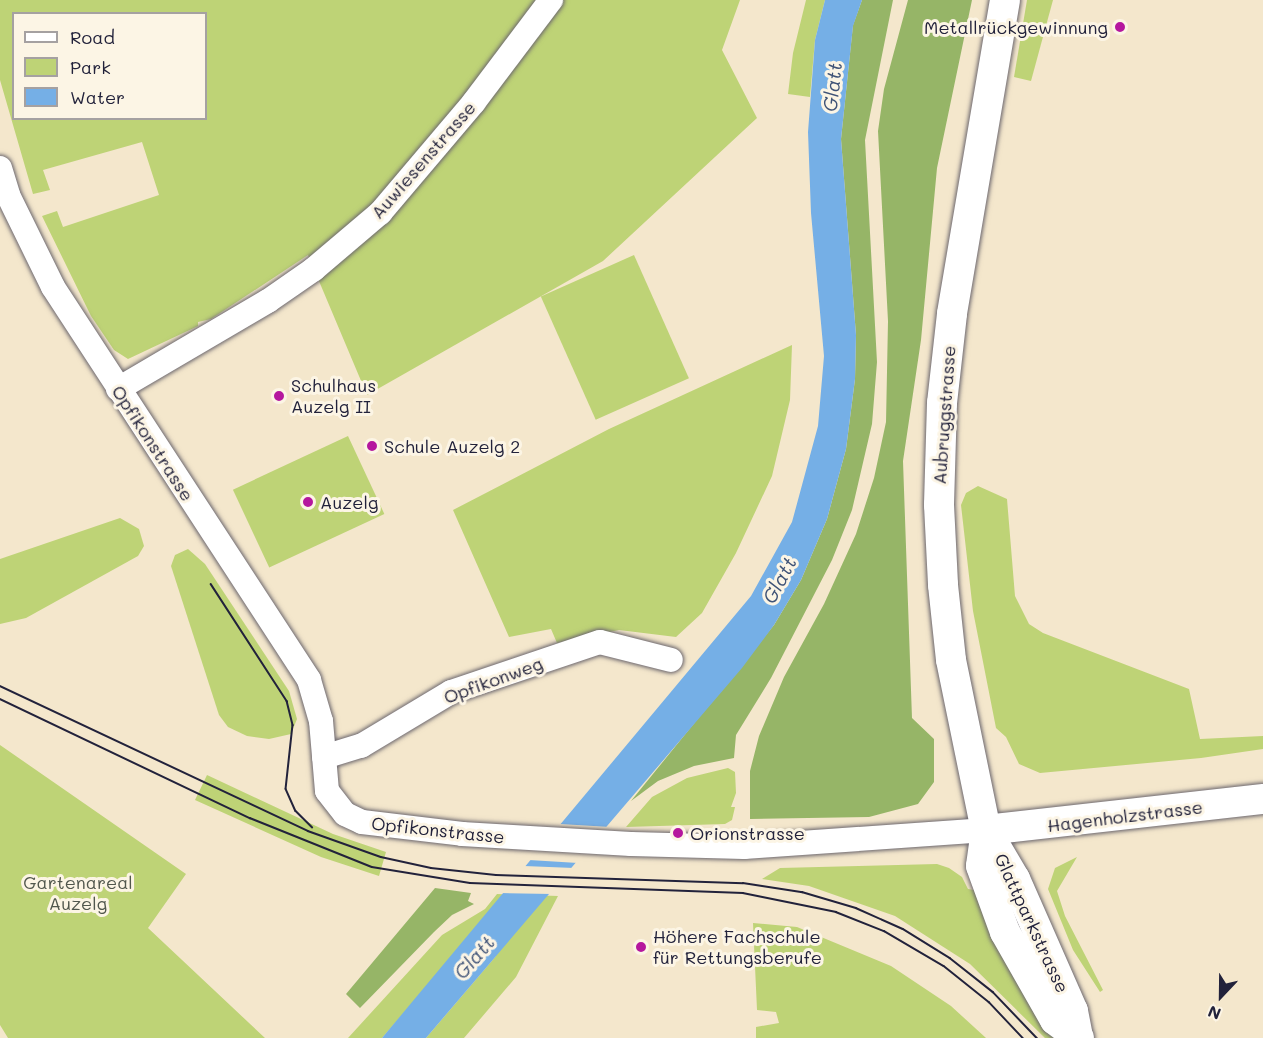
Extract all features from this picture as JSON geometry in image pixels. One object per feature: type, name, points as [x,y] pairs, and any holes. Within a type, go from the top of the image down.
[{"type":"street","name":"Auwiesenstrasse","points":[[118,389],[268,301],[314,269],[380,213],[454,127],[551,0]]},
{"type":"street","name":"Aubruggstrasse","points":[[986,830],[951,660],[943,585],[940,455],[952,314],[1005,0]]},
{"type":"street","name":"Opfikonstrasse","points":[[0,168],[8,195],[53,287],[309,680],[321,721],[331,799],[354,819],[493,836],[631,844],[744,847],[986,830]]},
{"type":"street","name":"Opfikonweg","points":[[324,757],[361,746],[451,692],[600,642],[671,660]]},
{"type":"street","name":"Hagenholzstrasse","points":[[986,830],[1263,799]]},
{"type":"street","name":"Glattparkstrasse","points":[[986,830],[1015,879],[1073,1011],[1078,1038]]},
{"type":"green space","points":[[0,0],[740,0],[722,50],[757,118],[603,261],[367,395],[308,255],[211,319],[198,322],[198,326],[128,359],[114,350],[91,316],[42,216],[57,211],[63,227],[159,195],[142,142],[43,170],[50,190],[33,194],[0,80]]},
{"type":"green space","points":[[806,0],[825,0],[815,40],[810,97],[788,94],[793,53]]},
{"type":"green space","points":[[862,0],[893,0],[865,140],[877,362],[872,424],[852,510],[832,560],[771,678],[736,735],[734,758],[694,766],[658,781],[631,801],[774,625],[801,580],[827,519],[846,449],[855,379],[856,335],[841,139],[853,25]]},
{"type":"green space","points":[[908,0],[972,0],[937,168],[921,340],[903,461],[912,718],[934,739],[934,782],[918,804],[869,817],[750,819],[750,771],[759,736],[784,677],[824,604],[856,534],[874,478],[886,422],[888,321],[878,131],[884,89]]},
{"type":"green space","points":[[1027,0],[1053,0],[1031,81],[1014,77]]},
{"type":"green space","points":[[634,255],[689,378],[596,420],[541,296]]},
{"type":"green space","points":[[792,345],[790,400],[772,476],[736,553],[702,613],[676,637],[619,630],[557,643],[551,629],[509,637],[453,510],[609,429]]},
{"type":"green space","name":"Auzelg","points":[[348,436],[384,514],[269,568],[233,490]]},
{"type":"green space","points":[[978,486],[1007,499],[1015,596],[1029,624],[1043,633],[1189,689],[1200,739],[1263,736],[1263,749],[1201,758],[1040,773],[1019,764],[1006,737],[996,728],[973,611],[961,505],[966,493]]},
{"type":"green space","points":[[120,518],[139,529],[144,546],[138,556],[26,618],[0,624],[0,559]]},
{"type":"green space","points":[[188,549],[205,564],[289,691],[297,719],[291,734],[269,739],[247,736],[228,727],[219,715],[171,566],[175,555]]},
{"type":"green space","name":"Gartenareal Auzelg","points":[[0,745],[186,874],[148,928],[265,1038],[8,1038],[0,1025]]},
{"type":"green space","points":[[728,768],[735,772],[736,793],[731,807],[735,807],[732,820],[725,824],[626,827],[652,797],[687,778]]},
{"type":"green space","points":[[207,775],[333,834],[386,852],[379,876],[321,857],[195,800]]},
{"type":"green space","points":[[1077,857],[1057,891],[1065,916],[1103,990],[1100,992],[1073,950],[1048,889],[1055,868]]},
{"type":"green space","points":[[937,864],[949,868],[962,877],[968,889],[974,890],[1061,1038],[1045,1038],[970,964],[895,916],[809,886],[762,879],[780,868]]},
{"type":"green space","points":[[435,888],[471,893],[468,901],[474,904],[452,915],[360,1008],[346,994]]},
{"type":"green space","points":[[497,894],[558,896],[516,977],[464,1038],[426,1038],[496,956],[421,993],[382,1038],[348,1038],[442,935],[485,909]]},
{"type":"green space","points":[[753,923],[797,927],[891,966],[951,1006],[986,1038],[756,1038],[756,1027],[779,1023],[776,1012],[757,1010]]},
{"type":"water","name":"Glatt","points":[[825,0],[862,0],[853,26],[841,139],[856,335],[855,379],[846,449],[827,519],[801,580],[774,625],[742,668],[426,1038],[382,1038],[751,596],[792,522],[818,426],[824,356],[811,213],[808,132],[815,40]]},
{"type":"pier","points":[[560,824],[610,827],[578,863],[529,860]]},
{"type":"pier","points":[[524,866],[574,868],[552,894],[501,893]]},
{"type":"tram line","points":[[211,584],[287,701],[293,725],[286,789],[296,811],[312,827]]},
{"type":"tram line","points":[[0,686],[308,831],[381,857],[431,868],[496,875],[743,883],[802,892],[856,908],[903,929],[950,958],[993,992],[1037,1038]]},
{"type":"tram line","points":[[0,699],[250,818],[372,867],[470,883],[743,893],[836,912],[884,931],[944,966],[989,1002],[1023,1038]]},
{"type":"place","name":"Metallrückgewinnung","points":[[1120,27]]},
{"type":"place","name":"Schulhaus Auzelg II","points":[[279,396]]},
{"type":"place","name":"Schule Auzelg 2","points":[[372,446]]},
{"type":"place","name":"Auzelg","points":[[308,502]]},
{"type":"place","name":"Orionstrasse","points":[[678,833]]},
{"type":"place","name":"Höhere Fachschule für Rettungsberufe","points":[[641,947]]}]
